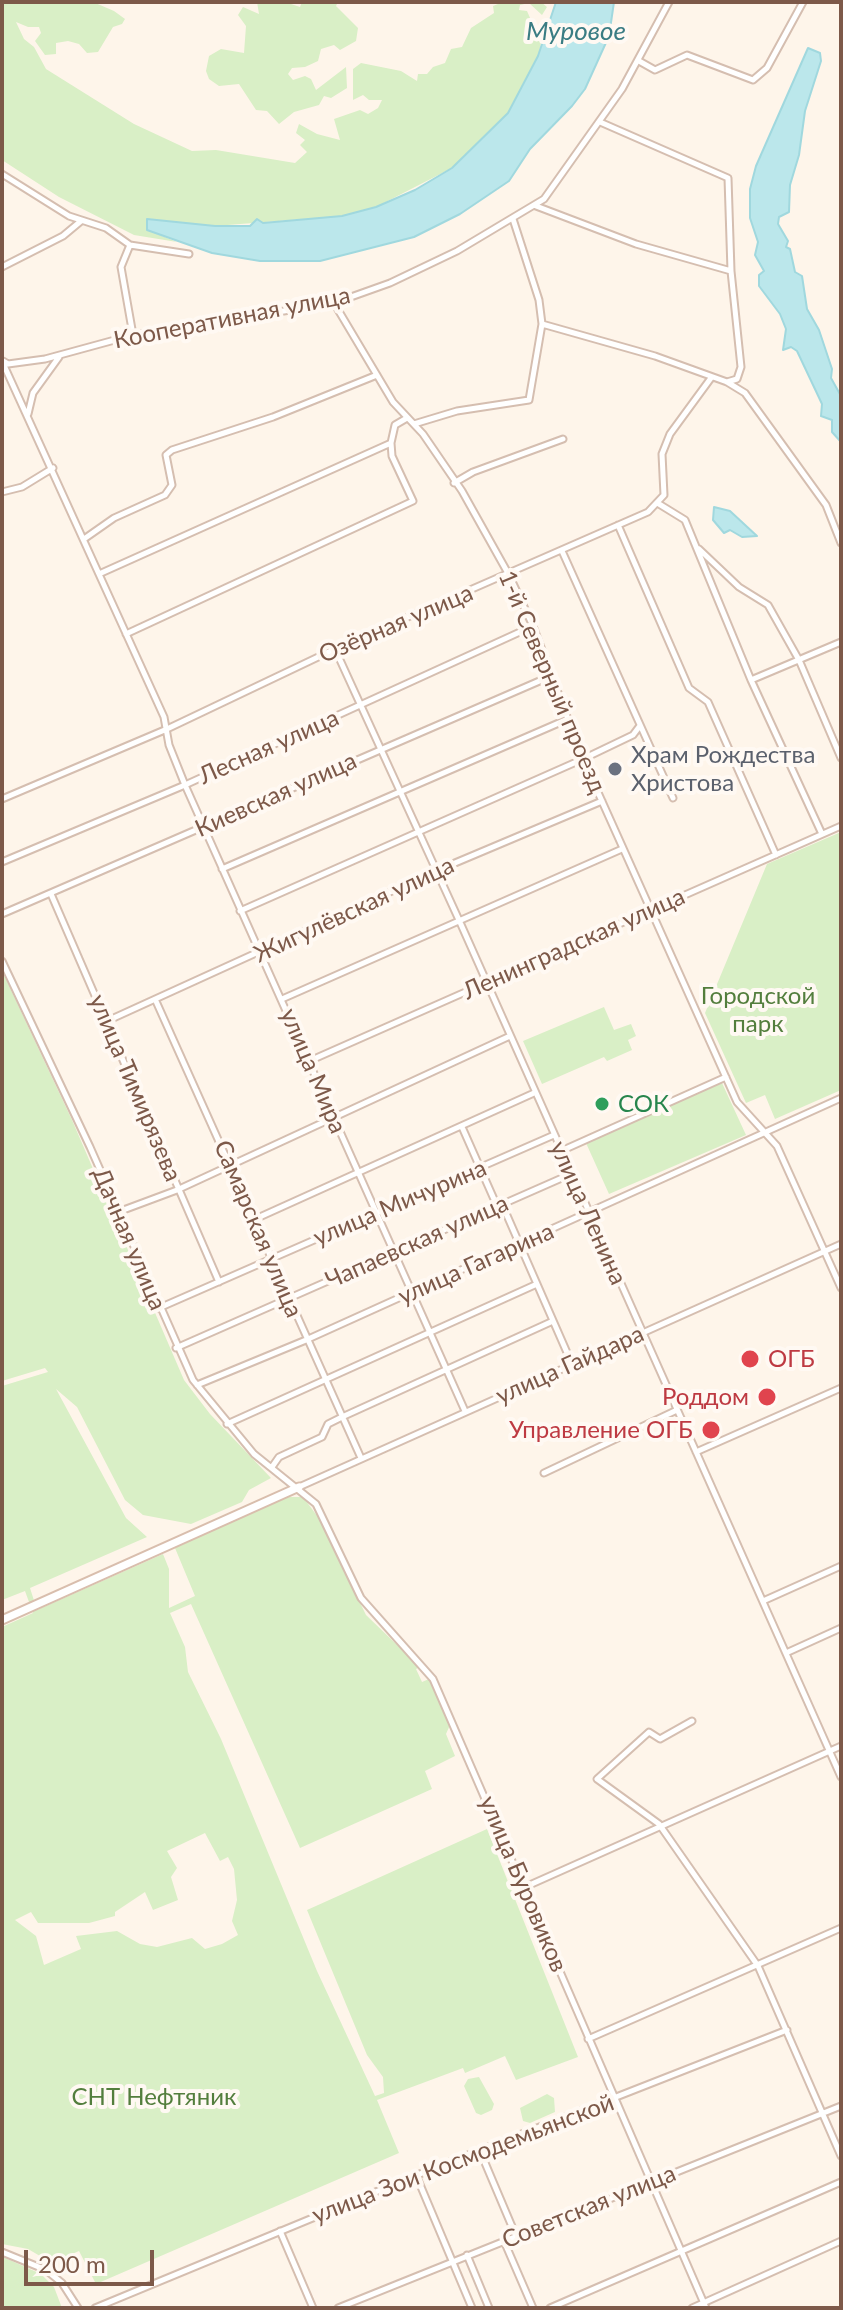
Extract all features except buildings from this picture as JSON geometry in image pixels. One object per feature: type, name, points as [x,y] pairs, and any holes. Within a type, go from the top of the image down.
[{"type":"street","points":[[639,61],[655,70],[687,55],[753,80],[767,68],[803,2]]},
{"type":"street","name":"Кооперативная улица","points":[[2,361],[8,364],[60,356],[133,335],[334,303],[400,278],[513,219],[535,206],[600,122],[639,61],[668,3]]},
{"type":"street","points":[[600,122],[728,178],[731,271],[741,367],[737,379],[727,382]]},
{"type":"street","points":[[2,174],[81,221],[106,228],[130,245],[189,254]]},
{"type":"street","points":[[535,206],[636,244],[731,271]]},
{"type":"street","points":[[414,424],[470,408],[529,400],[542,324],[539,300],[513,219]]},
{"type":"street","points":[[2,267],[63,236],[81,221]]},
{"type":"street","points":[[130,245],[121,267],[133,335]]},
{"type":"street","name":"1-й Северный проезд","points":[[334,303],[377,375],[454,483],[509,575],[533,626],[583,759],[726,1077],[747,1116],[767,1131],[777,1146],[841,1288]]},
{"type":"street","points":[[542,324],[655,356],[727,382],[745,393],[826,505],[841,543]]},
{"type":"street","points":[[28,415],[33,393],[60,356]]},
{"type":"street","name":"улица Мира","points":[[2,361],[126,634],[167,729],[169,745],[185,785],[240,911],[465,1411]]},
{"type":"street","points":[[84,539],[114,518],[165,495],[172,485],[166,455],[172,450],[273,417],[377,375]]},
{"type":"street","points":[[711,378],[665,445],[662,463],[665,489],[659,504],[685,520],[751,680],[822,834]]},
{"type":"street","points":[[126,634],[413,501],[392,456],[391,443],[395,425],[407,418]]},
{"type":"street","points":[[454,483],[473,472],[563,439]]},
{"type":"street","points":[[99,574],[391,443]]},
{"type":"street","points":[[2,492],[22,487],[53,468]]},
{"type":"street","name":"Озёрная улица","points":[[2,799],[167,729],[335,649],[509,575],[659,504]]},
{"type":"street","points":[[618,525],[689,688],[708,702],[776,855]]},
{"type":"street","points":[[696,546],[739,587],[768,605],[799,660],[841,758]]},
{"type":"street","points":[[562,551],[673,798]]},
{"type":"street","name":"Лесная улица","points":[[2,862],[185,785],[533,626]]},
{"type":"street","points":[[751,680],[841,642]]},
{"type":"street","name":"улица Ленина","points":[[335,649],[841,1777]]},
{"type":"street","name":"Киевская улица","points":[[2,914],[551,676]]},
{"type":"street","points":[[222,869],[568,719]]},
{"type":"street","points":[[240,911],[583,759],[633,735],[639,727]]},
{"type":"street","name":"Жигулёвская улица","points":[[107,1021],[260,954],[436,871],[602,801]]},
{"type":"street","name":"Ленинградская улица","points":[[307,1062],[841,826]]},
{"type":"street","points":[[282,999],[622,849]]},
{"type":"street","name":"улица Тимирязева","points":[[51,894],[219,1282]]},
{"type":"street","name":"Дачная улица","points":[[2,961],[118,1212],[176,1348],[197,1385],[227,1424],[272,1467],[299,1487]]},
{"type":"street","name":"Самарская улица","points":[[155,999],[361,1458]]},
{"type":"street","points":[[118,1212],[177,1190],[510,1036]]},
{"type":"street","points":[[561,1151],[726,1077]]},
{"type":"street","points":[[253,1220],[534,1093]]},
{"type":"street","name":"улица Гагарина","points":[[197,1385],[520,1245],[841,1098]]},
{"type":"street","points":[[462,1127],[480,1170],[520,1245],[572,1364]]},
{"type":"street","name":"улица Мичурина","points":[[158,1308],[480,1170],[554,1135]]},
{"type":"street","name":"Чапаевская улица","points":[[176,1348],[571,1174]]},
{"type":"street","name":"улица Гайдара","points":[[299,1487],[841,1244]]},
{"type":"street","points":[[227,1424],[537,1284]]},
{"type":"street","points":[[272,1467],[279,1457],[322,1437],[328,1424],[553,1321]]},
{"type":"street","points":[[696,1452],[841,1388]]},
{"type":"street","points":[[544,1473],[677,1410]]},
{"type":"street","points":[[2,1620],[299,1487]]},
{"type":"street","name":"улица Буровиков","points":[[299,1487],[316,1504],[370,1611],[433,1679],[705,2305]]},
{"type":"street","points":[[763,1601],[841,1566]]},
{"type":"street","points":[[786,1653],[841,1628]]},
{"type":"street","points":[[692,1721],[660,1739],[649,1732],[597,1779],[659,1824],[758,1966],[841,2156]]},
{"type":"street","points":[[525,1887],[659,1824],[841,1746]]},
{"type":"street","points":[[588,2039],[841,1928]]},
{"type":"street","name":"улица Зои Космодемьянской","points":[[95,2308],[416,2175],[615,2100],[787,2030]]},
{"type":"street","name":"Советская улица","points":[[338,2308],[841,2106]]},
{"type":"street","points":[[480,2151],[516,2236]]},
{"type":"street","points":[[416,2175],[472,2308]]},
{"type":"street","points":[[550,2308],[841,2182]]},
{"type":"street","points":[[280,2231],[313,2308]]},
{"type":"street","points":[[504,2241],[533,2308]]},
{"type":"street","points":[[692,2308],[705,2305],[841,2241]]},
{"type":"street","points":[[2,2252],[46,2270],[62,2283],[78,2308]]},
{"type":"street","points":[[467,2255],[489,2308]]},
{"type":"green space","points":[[2,2],[93,2],[114,11],[125,19],[122,24],[113,27],[98,52],[87,53],[79,44],[68,41],[56,43],[56,54],[45,55],[35,41],[41,33],[39,27],[16,22],[24,39],[34,47],[46,69],[134,124],[192,151],[216,150],[295,163],[307,152],[300,145],[305,140],[296,133],[299,124],[317,134],[340,140],[334,119],[360,110],[368,114],[378,108],[382,100],[369,100],[363,95],[353,100],[353,69],[361,63],[401,71],[417,81],[418,74],[427,74],[433,67],[445,63],[451,49],[462,47],[471,28],[494,13],[493,6],[503,2],[541,2],[547,7],[542,15],[529,3],[520,5],[519,10],[527,11],[534,27],[543,34],[538,56],[508,113],[452,168],[376,207],[342,216],[215,226],[147,219],[147,230],[177,242],[134,235],[59,197],[2,160]]},
{"type":"green space","points":[[257,2],[285,2],[300,7],[302,2],[338,2],[336,6],[358,28],[356,41],[340,50],[334,45],[321,49],[318,61],[305,67],[292,68],[288,74],[293,80],[305,76],[311,79],[316,90],[346,67],[347,88],[331,98],[324,96],[319,105],[294,112],[279,124],[267,111],[256,110],[239,84],[219,86],[209,79],[206,71],[209,56],[221,49],[244,53],[246,26],[238,15],[243,7],[259,14]]},
{"type":"green space","name":"Городской парк","points":[[841,832],[841,1090],[775,1119],[765,1095],[746,1103],[705,1013],[767,864]]},
{"type":"green space","name":"СНТ Нефтяник","points":[[2,971],[72,1120],[184,1380],[210,1414],[271,1478],[249,1490],[242,1502],[191,1524],[143,1515],[125,1500],[77,1407],[56,1389],[126,1518],[147,1537],[30,1588],[37,1610],[163,1554],[169,1569],[169,1608],[195,1596],[175,1548],[287,1497],[303,1497],[318,1517],[366,1615],[420,1667],[416,1669],[422,1682],[429,1679],[441,1704],[450,1725],[446,1734],[455,1756],[425,1771],[432,1789],[300,1848],[191,1604],[170,1613],[185,1647],[188,1672],[221,1739],[317,1971],[375,2096],[384,2093],[383,2077],[367,2055],[307,1910],[487,1829],[578,2057],[516,2080],[505,2056],[465,2073],[463,2068],[377,2100],[399,2153],[96,2284],[79,2251],[52,2263],[28,2249],[2,2244],[2,1627],[33,1613],[25,1591],[2,1600],[2,1386],[48,1372],[45,1368],[2,1381]],"holes":[[[205,1833],[220,1861],[228,1857],[234,1869],[237,1900],[232,1921],[238,1935],[205,1949],[192,1938],[157,1947],[140,1944],[117,1931],[76,1936],[81,1949],[44,1965],[36,1936],[15,1920],[31,1912],[38,1923],[89,1923],[115,1916],[115,1912],[145,1892],[153,1910],[178,1900],[171,1877],[177,1868],[167,1851]]]},
{"type":"green space","points":[[604,1007],[614,1030],[631,1024],[636,1036],[628,1040],[632,1050],[607,1061],[604,1057],[542,1084],[523,1041]]},
{"type":"green space","points":[[722,1083],[746,1135],[609,1194],[586,1143]]},
{"type":"green space","points":[[479,2077],[494,2104],[492,2110],[481,2115],[476,2113],[464,2086],[468,2079]]},
{"type":"green space","points":[[547,2094],[554,2098],[555,2112],[530,2123],[523,2121],[520,2108]]},
{"type":"green space","points":[[3,2257],[41,2274],[54,2287],[62,2308],[2,2308]]},
{"type":"water","name":"Муровое","points":[[556,2],[614,2],[609,36],[585,89],[530,149],[509,181],[460,214],[414,237],[320,261],[260,261],[212,253],[147,230],[147,219],[250,226],[257,219],[263,223],[342,216],[376,207],[415,190],[452,168],[508,113],[538,56]]},
{"type":"water","points":[[808,48],[820,53],[821,61],[805,111],[799,155],[790,185],[789,212],[779,217],[778,224],[788,241],[786,247],[790,249],[795,272],[802,276],[807,309],[819,330],[832,369],[831,378],[841,396],[841,442],[832,432],[832,420],[821,416],[822,404],[797,351],[791,347],[783,350],[786,329],[780,314],[759,286],[759,275],[764,271],[755,255],[758,242],[750,218],[750,189],[756,166]]},
{"type":"water","points":[[714,507],[730,511],[757,536],[742,537],[730,530],[724,533],[713,520]]},
{"type":"place","name":"Храм Рождества Христова","points":[[615,769]]},
{"type":"place","name":"СОК","points":[[602,1104]]},
{"type":"place","name":"ОГБ","points":[[750,1359]]},
{"type":"place","name":"Роддом","points":[[767,1397]]},
{"type":"place","name":"Управление ОГБ","points":[[711,1430]]}]
